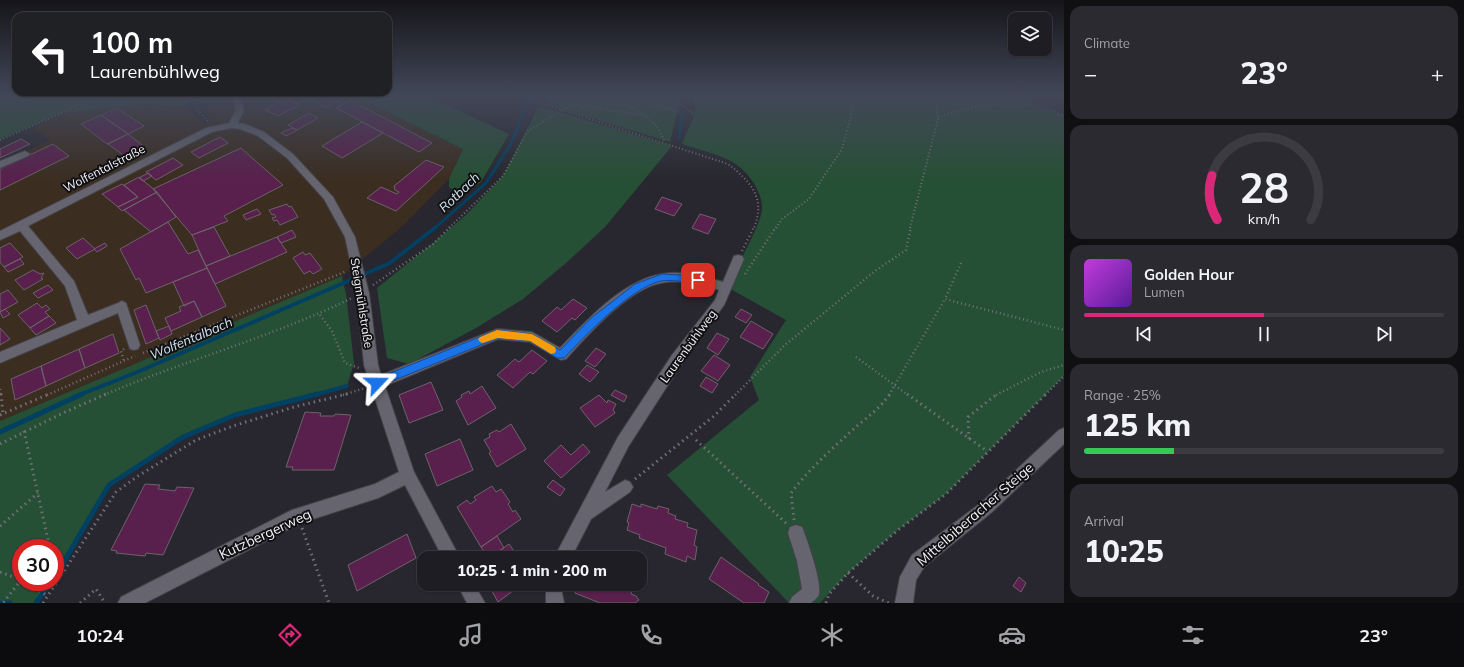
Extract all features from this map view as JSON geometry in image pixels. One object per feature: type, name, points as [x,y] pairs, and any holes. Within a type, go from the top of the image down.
[{"type":"street","name":"Steigmühlstraße","points":[[221,127],[232,125],[242,126],[261,134],[290,156],[328,197],[350,237],[363,293],[371,365],[408,475],[448,551]]},
{"type":"street","name":"Wolfentalstraße","points":[[0,236],[192,137],[221,127]]},
{"type":"street","points":[[0,166],[25,154]]},
{"type":"street","points":[[21,225],[70,284],[84,322]]},
{"type":"street","name":"Laurenbühlweg","points":[[566,551],[623,442],[677,359],[720,302],[738,259]]},
{"type":"street","points":[[377,383],[497,334],[532,338],[561,355],[594,321],[638,286],[662,278],[687,278],[726,287]]},
{"type":"street","points":[[0,358],[122,306],[134,345]]},
{"type":"street","name":"Mittelbiberacher Steige","points":[[904,603],[908,578],[918,561],[987,507],[1064,435]]},
{"type":"street","name":"Kutzbergerweg","points":[[127,603],[298,516],[378,491],[408,475]]},
{"type":"street","points":[[584,514],[625,487]]},
{"type":"street","points":[[796,533],[805,561],[810,592],[798,603]]},
{"type":"street","points":[[469,591],[476,603]]},
{"type":"street","points":[[554,591],[555,603]]},
{"type":"path","points":[[0,140],[36,124]]},
{"type":"path","points":[[0,444],[24,431],[71,410],[171,368],[320,315],[363,293],[433,244],[503,176],[527,132],[539,124]]},
{"type":"path","points":[[607,124],[728,164],[743,175],[756,192],[758,207],[756,223],[738,259]]},
{"type":"path","points":[[657,124],[664,136],[664,142]]},
{"type":"path","points":[[742,279],[782,220],[809,199],[842,149],[849,124]]},
{"type":"path","points":[[625,487],[714,416],[785,345],[875,271],[906,250],[915,206],[937,124]]},
{"type":"path","points":[[796,533],[791,494],[803,477],[856,427],[883,404],[945,299],[961,263]]},
{"type":"path","points":[[0,389],[1,415],[124,361],[357,268]]},
{"type":"path","points":[[945,299],[1064,330]]},
{"type":"path","points":[[320,315],[332,331],[345,363],[356,368],[371,365]]},
{"type":"path","points":[[121,351],[124,361]]},
{"type":"path","points":[[856,357],[968,439],[987,451]]},
{"type":"path","points":[[968,439],[968,417],[999,392],[1041,372],[1064,365]]},
{"type":"path","points":[[826,603],[829,594],[848,573],[898,530],[946,494],[987,451],[1064,376]]},
{"type":"path","points":[[43,603],[46,594],[116,492],[138,476],[196,440],[267,415],[353,392],[377,383]]},
{"type":"path","points":[[24,431],[48,539]]},
{"type":"path","points":[[696,440],[796,533]]},
{"type":"path","points":[[0,526],[38,493]]},
{"type":"path","points":[[298,516],[329,603]]},
{"type":"path","points":[[0,572],[21,580],[3,603]]},
{"type":"path","points":[[848,573],[873,596],[890,603]]},
{"type":"path","points":[[80,603],[96,589],[105,603]]},
{"type":"path","points":[[40,591],[46,594]]},
{"type":"shaded area","points":[[40,124],[412,124],[463,149],[449,179],[404,225],[342,276],[0,421],[0,164],[50,140],[32,128]]},
{"type":"green space","points":[[0,124],[35,124],[0,139]]},
{"type":"green space","points":[[412,124],[488,124],[509,134],[481,182],[462,196],[449,187],[449,179],[463,149]]},
{"type":"green space","points":[[530,124],[600,124],[672,146],[605,227],[566,263],[523,299],[476,328],[409,364],[387,358],[377,288],[466,215],[503,176]]},
{"type":"green space","points":[[611,124],[674,124],[670,142]]},
{"type":"green space","points":[[691,124],[1064,124],[1064,376],[946,494],[898,530],[848,573],[820,603],[789,603],[667,475],[759,400],[750,377],[786,320],[727,287],[761,216],[762,202],[757,188],[748,175],[731,161],[682,144]]},
{"type":"green space","points":[[342,276],[346,294],[354,363],[347,386],[235,415],[183,437],[143,462],[109,485],[88,519],[64,564],[64,539],[12,539],[12,591],[45,591],[36,603],[0,603],[0,421]]},
{"type":"building","points":[[81,124],[114,124],[128,134],[107,144]]},
{"type":"building","points":[[114,124],[141,124],[144,126],[128,134]]},
{"type":"building","points":[[290,124],[307,124],[297,130],[288,125]]},
{"type":"building","points":[[358,124],[366,124],[383,133],[342,158],[322,146]]},
{"type":"building","points":[[366,124],[396,124],[432,143],[419,152]]},
{"type":"building","points":[[292,128],[297,130],[286,136],[281,133]]},
{"type":"building","points":[[128,134],[146,148],[126,157],[108,144]]},
{"type":"building","points":[[220,137],[228,143],[199,158],[191,152]]},
{"type":"building","points":[[21,139],[30,144],[0,158],[0,149]]},
{"type":"building","points":[[53,144],[69,156],[0,190],[0,169]]},
{"type":"building","points":[[241,148],[283,185],[224,216],[228,221],[192,235],[153,189]]},
{"type":"building","points":[[173,158],[183,165],[156,180],[146,172]]},
{"type":"building","points":[[426,160],[444,167],[396,211],[367,198],[381,187],[397,194],[399,192],[395,190],[394,186]]},
{"type":"building","points":[[148,173],[152,176],[143,181],[139,178]]},
{"type":"building","points":[[139,177],[157,192],[122,211],[118,207],[138,197],[124,185]]},
{"type":"building","points":[[122,184],[138,197],[118,207],[102,194]]},
{"type":"building","points":[[157,192],[176,217],[151,232],[124,210]]},
{"type":"building","points":[[662,197],[682,204],[674,216],[655,209]]},
{"type":"building","points":[[287,204],[289,207],[291,206],[298,217],[280,225],[277,220],[274,221],[272,218],[276,217],[274,214],[272,215],[269,210]]},
{"type":"building","points":[[257,209],[261,214],[246,220],[243,215]]},
{"type":"building","points":[[700,214],[716,219],[708,234],[692,228]]},
{"type":"building","points":[[168,222],[188,254],[198,250],[207,268],[146,293],[139,278],[136,280],[120,249]]},
{"type":"building","points":[[214,227],[230,256],[206,266],[192,235]]},
{"type":"building","points":[[292,230],[296,237],[281,243],[277,237]]},
{"type":"building","points":[[277,237],[287,252],[215,284],[206,266]]},
{"type":"building","points":[[83,238],[95,249],[77,259],[66,248]]},
{"type":"building","points":[[10,243],[23,257],[4,267],[0,262],[0,248]]},
{"type":"building","points":[[105,243],[107,246],[97,252],[94,249]]},
{"type":"building","points":[[303,252],[305,255],[310,253],[322,269],[313,274],[310,271],[304,274],[293,258]]},
{"type":"building","points":[[20,259],[24,264],[8,272],[4,267]]},
{"type":"building","points":[[207,268],[226,306],[202,317],[194,301],[184,306],[173,282]]},
{"type":"building","points":[[33,270],[40,274],[44,273],[41,278],[43,279],[24,290],[15,280]]},
{"type":"building","points":[[48,285],[53,290],[38,298],[33,293]]},
{"type":"building","points":[[8,290],[18,302],[0,312],[0,294]]},
{"type":"building","points":[[573,299],[587,308],[575,320],[572,318],[557,332],[542,321],[557,307],[561,310]]},
{"type":"building","points":[[194,301],[202,317],[171,331],[165,318],[181,311],[179,307]]},
{"type":"building","points":[[37,303],[42,308],[46,305],[50,309],[45,312],[49,316],[30,328],[18,315]]},
{"type":"building","points":[[146,305],[159,338],[146,344],[134,310]]},
{"type":"building","points":[[5,309],[10,314],[3,318],[0,312]]},
{"type":"building","points":[[741,309],[752,315],[746,323],[735,317]]},
{"type":"building","points":[[49,316],[56,323],[36,335],[30,328]]},
{"type":"building","points":[[751,321],[773,334],[763,349],[740,337]]},
{"type":"building","points":[[169,326],[172,334],[160,340],[156,331]]},
{"type":"building","points":[[0,328],[10,339],[0,345]]},
{"type":"building","points":[[717,333],[729,339],[718,355],[707,348]]},
{"type":"building","points":[[113,334],[119,353],[85,368],[79,349]]},
{"type":"building","points":[[596,348],[606,354],[595,367],[585,361]]},
{"type":"building","points":[[79,349],[85,368],[46,386],[41,366]]},
{"type":"building","points":[[532,350],[547,361],[533,374],[530,372],[513,388],[497,375],[515,359],[519,362]]},
{"type":"building","points":[[714,355],[730,365],[718,381],[701,371]]},
{"type":"building","points":[[587,365],[599,372],[590,382],[579,374]]},
{"type":"building","points":[[41,366],[46,386],[15,400],[11,379]]},
{"type":"building","points":[[706,377],[718,384],[712,393],[700,386]]},
{"type":"building","points":[[431,382],[443,410],[409,423],[399,395]]},
{"type":"building","points":[[482,386],[496,408],[468,425],[456,401],[462,397],[461,395],[469,391],[470,394]]},
{"type":"building","points":[[615,390],[627,396],[624,402],[611,395]]},
{"type":"building","points":[[599,395],[607,403],[608,400],[616,404],[613,410],[615,413],[595,427],[580,408]]},
{"type":"building","points":[[305,412],[321,413],[320,416],[334,416],[335,414],[351,415],[334,470],[292,470],[293,467],[286,467]]},
{"type":"building","points":[[511,424],[526,449],[497,467],[484,440],[490,437],[489,434],[497,430],[499,432]]},
{"type":"building","points":[[460,439],[473,470],[437,486],[425,454]]},
{"type":"building","points":[[583,444],[590,452],[561,478],[544,461],[561,445],[571,455]]},
{"type":"building","points":[[553,480],[565,489],[560,496],[547,487]]},
{"type":"building","points":[[145,484],[160,485],[158,489],[175,491],[177,487],[194,488],[163,555],[146,553],[145,556],[116,553],[117,551],[111,550]]},
{"type":"building","points":[[492,486],[496,492],[501,489],[510,502],[508,504],[513,512],[515,510],[521,519],[481,547],[457,507],[467,500],[470,504],[476,500],[474,497]]},
{"type":"building","points":[[632,504],[641,507],[641,504],[657,509],[658,506],[669,509],[668,513],[676,516],[675,519],[688,523],[687,527],[697,530],[694,545],[697,547],[695,560],[687,556],[686,562],[665,554],[666,548],[639,538],[640,535],[627,530],[629,523],[627,522]]},
{"type":"building","points":[[407,534],[416,558],[357,591],[348,565]]},
{"type":"building","points":[[497,536],[504,548],[499,551],[484,551],[481,547]]},
{"type":"building","points":[[509,544],[514,551],[499,551]]},
{"type":"building","points":[[721,557],[769,592],[764,603],[744,603],[709,579]]},
{"type":"building","points":[[1019,577],[1026,583],[1021,592],[1013,586]]},
{"type":"building","points":[[492,591],[513,591],[498,602]]},
{"type":"building","points":[[576,591],[632,591],[631,594],[636,596],[639,600],[635,603],[600,603],[575,593]]},
{"type":"waterway","name":"Rotbach","points":[[435,228],[486,183],[511,144],[519,124]]},
{"type":"waterway","points":[[679,139],[681,124]]},
{"type":"waterway","name":"Wolfentalbach","points":[[79,395],[135,373],[390,263],[436,227]]},
{"type":"waterway","points":[[314,395],[347,386]]},
{"type":"waterway","name":"Wolfentalbach","points":[[0,432],[82,394]]},
{"type":"waterway","points":[[64,562],[109,485],[183,437],[235,415],[318,394]]},
{"type":"waterway","points":[[36,603],[45,591]]},
{"type":"waterway","points":[[0,603],[10,603]]},
{"type":"slow traffic","points":[[483,339],[497,334],[532,338],[551,350]]},
{"type":"route","points":[[377,383],[497,334],[532,338],[561,355],[594,321],[638,286],[662,278],[687,278],[698,280]]}]
